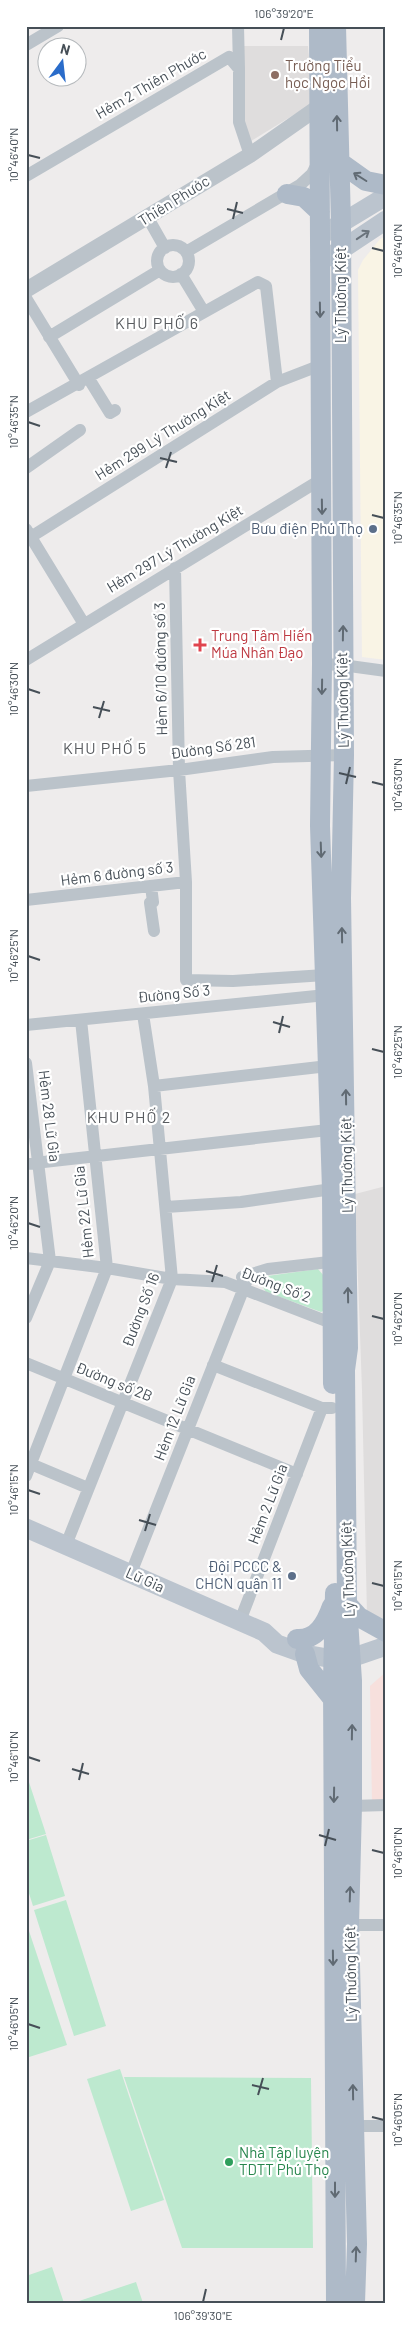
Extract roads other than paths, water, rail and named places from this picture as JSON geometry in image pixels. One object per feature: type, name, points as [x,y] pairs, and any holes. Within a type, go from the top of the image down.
[{"type":"main road","name":"Lý Thường Kiệt","points":[[319,26],[320,106],[341,224],[344,755],[341,898],[340,1327],[345,1370],[341,1598],[321,1653],[352,1806],[341,1925]]},
{"type":"main road","name":"Lý Thường Kiệt","points":[[336,26],[330,159],[320,212],[321,756],[328,1130],[340,1260]]},
{"type":"main road","points":[[330,159],[366,181],[386,185]]},
{"type":"main road","points":[[287,194],[304,197],[320,212]]},
{"type":"main road","points":[[320,236],[386,196]]},
{"type":"main road","points":[[320,261],[341,250],[386,220]]},
{"type":"main road","name":"Lý Thường Kiệt","points":[[340,1327],[327,1408],[341,1598]]},
{"type":"main road","name":"Lữ Gia","points":[[26,1528],[264,1632],[277,1644],[321,1653]]},
{"type":"main road","points":[[321,1653],[313,1635],[322,1628],[341,1598],[359,1617],[386,1632]]},
{"type":"main road","points":[[333,1699],[309,1669],[321,1653],[386,1646]]},
{"type":"main road","name":"Lý Thường Kiệt","points":[[321,1653],[333,1699],[341,1925],[345,2126],[336,2303]]},
{"type":"main road","name":"Lý Thường Kiệt","points":[[345,2126],[357,2244],[355,2303]]},
{"type":"street","points":[[26,45],[58,26]]},
{"type":"street","points":[[238,26],[239,122],[250,155]]},
{"type":"street","name":"Hẻm 2 Thiên Phước","points":[[26,176],[229,57],[239,69]]},
{"type":"street","name":"Thiên Phước","points":[[26,290],[250,155],[320,106]]},
{"type":"street","points":[[186,252],[287,194],[330,159]]},
{"type":"street","points":[[148,218],[165,248]]},
{"type":"street","points":[[179,246],[186,252],[188,267],[181,274],[172,277],[160,270],[158,255],[165,248],[179,246]]},
{"type":"street","points":[[49,337],[160,270]]},
{"type":"street","points":[[181,274],[204,312]]},
{"type":"street","points":[[26,412],[84,382],[258,282],[266,286],[277,382]]},
{"type":"street","points":[[26,298],[49,337],[84,382],[110,413],[115,410]]},
{"type":"street","name":"Hẻm 299 Lý Thường Kiệt","points":[[28,535],[277,382],[320,365]]},
{"type":"street","points":[[26,468],[80,430]]},
{"type":"street","name":"Hẻm 297 Lý Thường Kiệt","points":[[26,660],[341,467]]},
{"type":"street","points":[[28,535],[84,624]]},
{"type":"street","name":"Hẻm 6/10 đường số 3","points":[[175,568],[179,770],[186,882]]},
{"type":"street","points":[[322,664],[386,671]]},
{"type":"street","name":"Đường Số 281","points":[[26,786],[179,770],[272,757],[344,755]]},
{"type":"street","name":"Hẻm 6 đường số 3","points":[[26,900],[186,882],[186,980],[233,981],[325,975]]},
{"type":"street","points":[[151,886],[153,902],[150,903],[154,931]]},
{"type":"street","name":"Đường Số 3","points":[[26,1025],[326,995]]},
{"type":"street","name":"Đường Số 16","points":[[66,1545],[172,1280],[154,1086],[143,1014]]},
{"type":"street","name":"Hẻm 22 Lữ Gia","points":[[28,1467],[107,1268],[81,1020]]},
{"type":"street","name":"Hẻm 28 Lữ Gia","points":[[26,1063],[32,1163],[50,1261],[26,1318]]},
{"type":"street","points":[[154,1086],[328,1066]]},
{"type":"street","points":[[32,1163],[328,1130]]},
{"type":"street","points":[[166,1207],[241,1202],[332,1189]]},
{"type":"street","name":"Đường Số 2","points":[[26,1258],[107,1268],[172,1280],[225,1282],[268,1269],[340,1260]]},
{"type":"street","name":"Hẻm 12 Lữ Gia","points":[[130,1573],[249,1275]]},
{"type":"street","name":"Đường Số 2","points":[[225,1282],[340,1327]]},
{"type":"street","name":"Đường số 2B","points":[[26,1364],[297,1474]]},
{"type":"street","points":[[214,1365],[327,1408]]},
{"type":"street","name":"Hẻm 2 Lữ Gia","points":[[240,1621],[297,1474],[327,1408]]},
{"type":"street","points":[[28,1467],[88,1488]]},
{"type":"street","points":[[352,1806],[386,1805]]},
{"type":"street","points":[[341,1925],[386,1925]]},
{"type":"street","points":[[345,2126],[386,2126]]},
{"type":"place","name":"Trường Tiểu học Ngọc Hồi","points":[[275,75]]},
{"type":"place","name":"Bưu điện Phú Thọ","points":[[373,529]]},
{"type":"place","name":"Trung Tâm Hiến Múa Nhân Đạo","points":[[200,645]]},
{"type":"place","name":"Đội PCCC & CHCN quận 11","points":[[292,1576]]},
{"type":"place","name":"Nhà Tập luyện TDTT Phú Thọ","points":[[229,2162]]},
{"type":"district","name":"KHU PHỐ 6","points":[[157,323]]},
{"type":"district","name":"KHU PHỐ 5","points":[[105,748]]},
{"type":"district","name":"KHU PHỐ 2","points":[[129,1117]]}]
